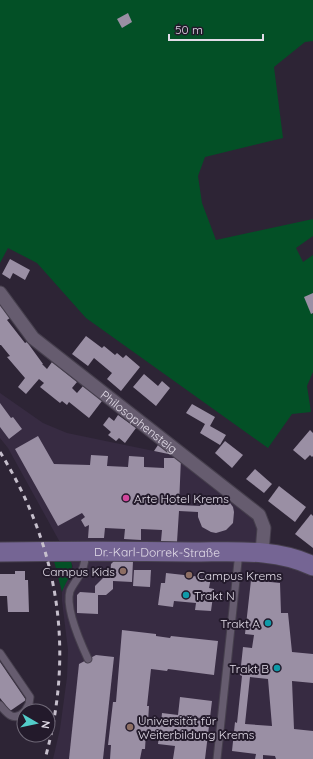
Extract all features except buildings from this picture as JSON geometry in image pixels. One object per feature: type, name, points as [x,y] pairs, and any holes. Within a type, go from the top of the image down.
[{"type":"street","name":"Philosophensteig","points":[[0,293],[33,338],[259,515],[264,528],[262,552]]},
{"type":"street","name":"Dr.-Karl-Dorrek-Straße","points":[[0,552],[262,552],[294,559],[313,566]]},
{"type":"lane","points":[[85,551],[85,562],[81,573],[72,587],[69,600],[79,639],[88,659]]},
{"type":"lane","points":[[217,759],[239,552]]},
{"type":"lane","points":[[0,653],[30,697],[29,703]]},
{"type":"lane","points":[[0,705],[11,717],[16,716]]},
{"type":"shaded area","name":"Campus Krems","points":[[0,393],[43,423],[67,433],[178,456],[250,512],[259,528],[254,562],[295,568],[305,572],[313,578],[313,759],[53,759],[60,729],[67,677],[68,650],[62,592],[64,584],[73,566],[8,448],[0,438]]},
{"type":"green space","points":[[0,0],[313,0],[313,41],[305,42],[274,67],[283,138],[205,157],[198,176],[202,203],[216,240],[313,219],[313,236],[296,248],[303,262],[313,255],[313,293],[311,314],[313,313],[313,372],[307,386],[311,412],[292,414],[268,448],[86,318],[37,263],[8,248],[0,263]]},
{"type":"green space","points":[[54,561],[71,562],[71,573],[62,592]]},
{"type":"railway","points":[[0,452],[20,488],[36,525],[48,562],[56,601],[60,639],[59,679],[54,719],[45,759]]},
{"type":"place","name":"Arte Hotel Krems","points":[[126,498]]},
{"type":"place","name":"Campus Kids","points":[[123,571]]},
{"type":"place","name":"Campus Krems","points":[[189,575]]},
{"type":"place","name":"Trakt N","points":[[186,595]]},
{"type":"place","name":"Trakt A","points":[[268,623]]},
{"type":"place","name":"Trakt B","points":[[277,668]]},
{"type":"place","name":"Universität für Weiterbildung Krems","points":[[130,727]]}]
